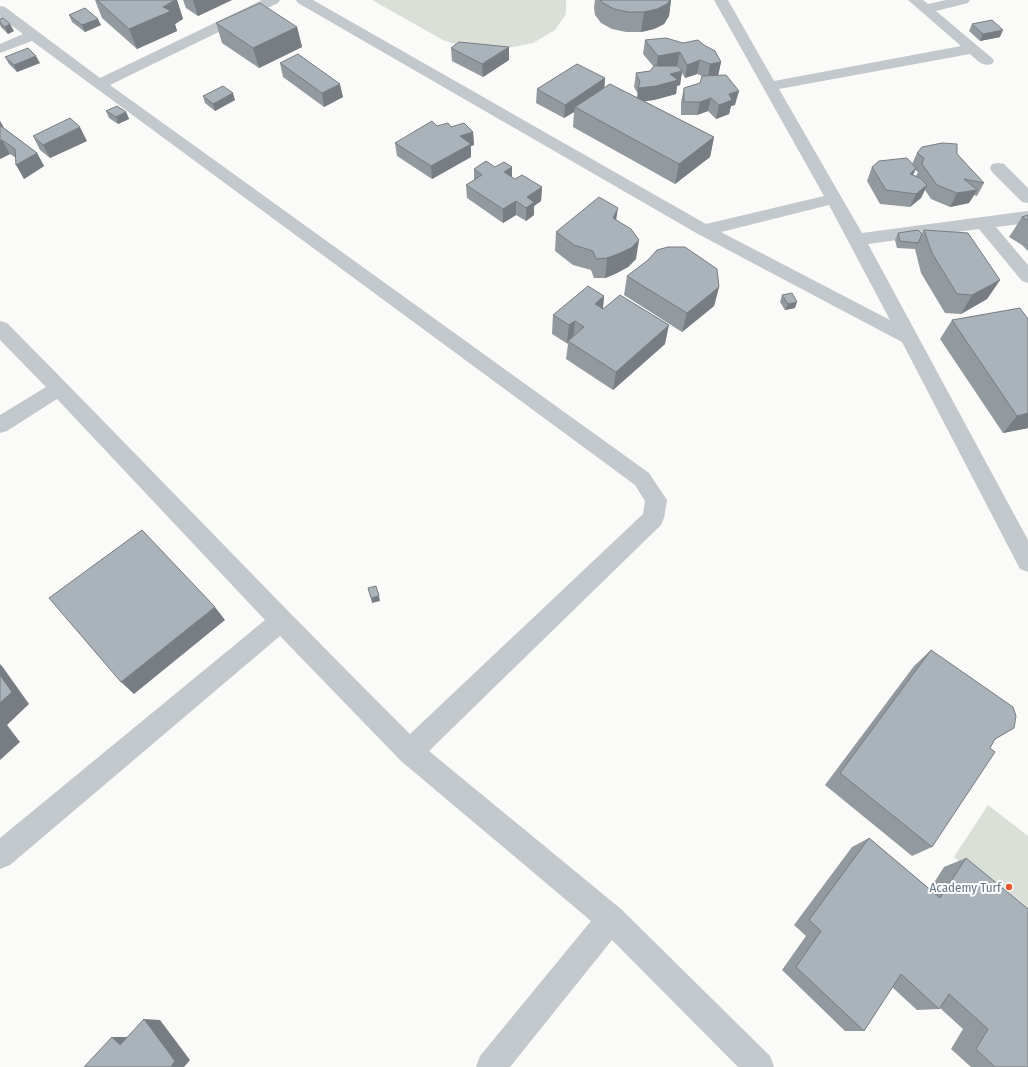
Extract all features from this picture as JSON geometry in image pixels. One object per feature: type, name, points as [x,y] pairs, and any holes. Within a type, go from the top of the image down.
[{"type":"street","points":[[98,84],[273,0]]},
{"type":"street","points":[[303,0],[704,230],[907,337]]},
{"type":"street","points":[[721,0],[857,240],[907,337],[1028,562]]},
{"type":"street","points":[[920,4],[963,0]]},
{"type":"street","points":[[920,4],[971,49],[987,61]]},
{"type":"street","points":[[0,10],[98,84],[642,479],[656,500],[653,518],[410,752]]},
{"type":"street","points":[[0,49],[33,35]]},
{"type":"street","points":[[769,86],[971,49]]},
{"type":"street","points":[[998,168],[1028,198]]},
{"type":"street","points":[[704,230],[833,199]]},
{"type":"street","points":[[857,240],[1028,217]]},
{"type":"street","points":[[983,223],[1028,277]]},
{"type":"street","points":[[0,328],[59,388],[280,621],[410,752],[611,919],[759,1067]]},
{"type":"street","points":[[0,425],[59,388]]},
{"type":"street","points":[[0,855],[280,621]]},
{"type":"street","points":[[491,1067],[611,919]]},
{"type":"shaded area","points":[[372,0],[566,0],[566,14],[555,30],[533,43],[503,49],[470,49],[443,40]]},
{"type":"shaded area","name":"Academy Turf","points":[[988,805],[1028,836],[1028,918],[954,857]]},
{"type":"building","points":[[97,0],[175,0],[163,7],[171,11],[129,29]]},
{"type":"building","points":[[600,0],[670,0],[667,4],[657,9],[644,12],[628,12],[614,9]]},
{"type":"building","points":[[260,3],[297,27],[253,48],[216,23]]},
{"type":"building","points":[[85,8],[98,19],[82,25],[69,15]]},
{"type":"building","points":[[3,18],[10,24],[5,27],[0,23],[0,19]]},
{"type":"building","points":[[992,20],[1003,30],[983,34],[972,24]]},
{"type":"building","points":[[666,38],[683,43],[698,40],[715,51],[721,62],[710,64],[700,60],[687,65],[680,52],[658,56],[645,40]]},
{"type":"building","points":[[459,42],[509,47],[482,64],[451,48]]},
{"type":"building","points":[[28,48],[36,56],[14,65],[5,57]]},
{"type":"building","points":[[298,54],[340,84],[322,93],[280,63]]},
{"type":"building","points":[[577,64],[605,78],[565,105],[537,89]]},
{"type":"building","points":[[654,66],[678,66],[682,71],[670,74],[678,80],[656,86],[638,88],[640,82],[636,73],[650,71]]},
{"type":"building","points":[[726,75],[739,91],[729,94],[732,100],[719,105],[711,98],[700,102],[684,102],[684,88],[700,83],[702,76]]},
{"type":"building","points":[[610,84],[714,137],[679,164],[575,107]]},
{"type":"building","points":[[223,86],[233,93],[213,104],[203,96]]},
{"type":"building","points":[[117,106],[126,112],[116,117],[106,111]]},
{"type":"building","points":[[70,118],[80,127],[43,145],[33,136]]},
{"type":"building","points":[[432,121],[437,126],[448,123],[451,127],[464,123],[473,132],[460,136],[471,144],[431,166],[395,143]]},
{"type":"building","points":[[0,126],[37,153],[16,165],[15,149],[2,140],[0,141]]},
{"type":"building","points":[[942,143],[957,144],[957,154],[984,183],[964,179],[977,190],[957,193],[937,185],[922,164],[924,158],[917,153],[922,147]]},
{"type":"building","points":[[907,158],[916,168],[910,174],[920,178],[927,185],[916,194],[886,190],[872,167],[879,161]]},
{"type":"building","points":[[486,161],[495,167],[504,162],[512,167],[504,172],[515,179],[522,175],[542,187],[527,197],[534,202],[526,208],[516,201],[503,209],[466,185],[482,175],[474,169]]},
{"type":"building","points":[[599,197],[618,208],[613,218],[631,229],[639,240],[631,248],[618,254],[607,258],[596,259],[593,251],[574,245],[556,232]]},
{"type":"building","points":[[1028,215],[1028,221],[1022,217]]},
{"type":"building","points":[[918,230],[922,234],[918,243],[900,241],[898,233]]},
{"type":"building","points":[[924,230],[968,233],[1000,280],[972,295],[957,294],[932,253]]},
{"type":"building","points":[[668,247],[685,247],[717,269],[719,287],[687,313],[627,276],[648,260],[657,250]]},
{"type":"building","points":[[588,286],[604,296],[595,304],[603,309],[620,295],[669,325],[616,372],[568,341],[584,327],[575,321],[569,325],[553,315]]},
{"type":"building","points":[[792,293],[797,302],[788,304],[782,295]]},
{"type":"building","points":[[1020,308],[1028,319],[1028,413],[1017,416],[952,320]]},
{"type":"building","points":[[142,530],[215,607],[121,682],[49,598]]},
{"type":"building","points":[[376,586],[379,596],[371,598],[368,588]]},
{"type":"building","points":[[931,650],[1013,707],[1016,716],[1014,728],[995,739],[990,748],[995,752],[932,847],[840,773]]},
{"type":"building","points":[[0,675],[12,692],[0,703]]},
{"type":"building","points":[[869,838],[940,898],[966,858],[1028,909],[1028,1067],[995,1067],[976,1049],[988,1029],[949,994],[939,1009],[901,974],[864,1031],[796,967],[821,931],[809,920]]},
{"type":"building","points":[[144,1019],[175,1061],[171,1067],[84,1067],[112,1037],[120,1045]]},
{"type":"place","name":"Academy Turf","points":[[1009,887]]}]
